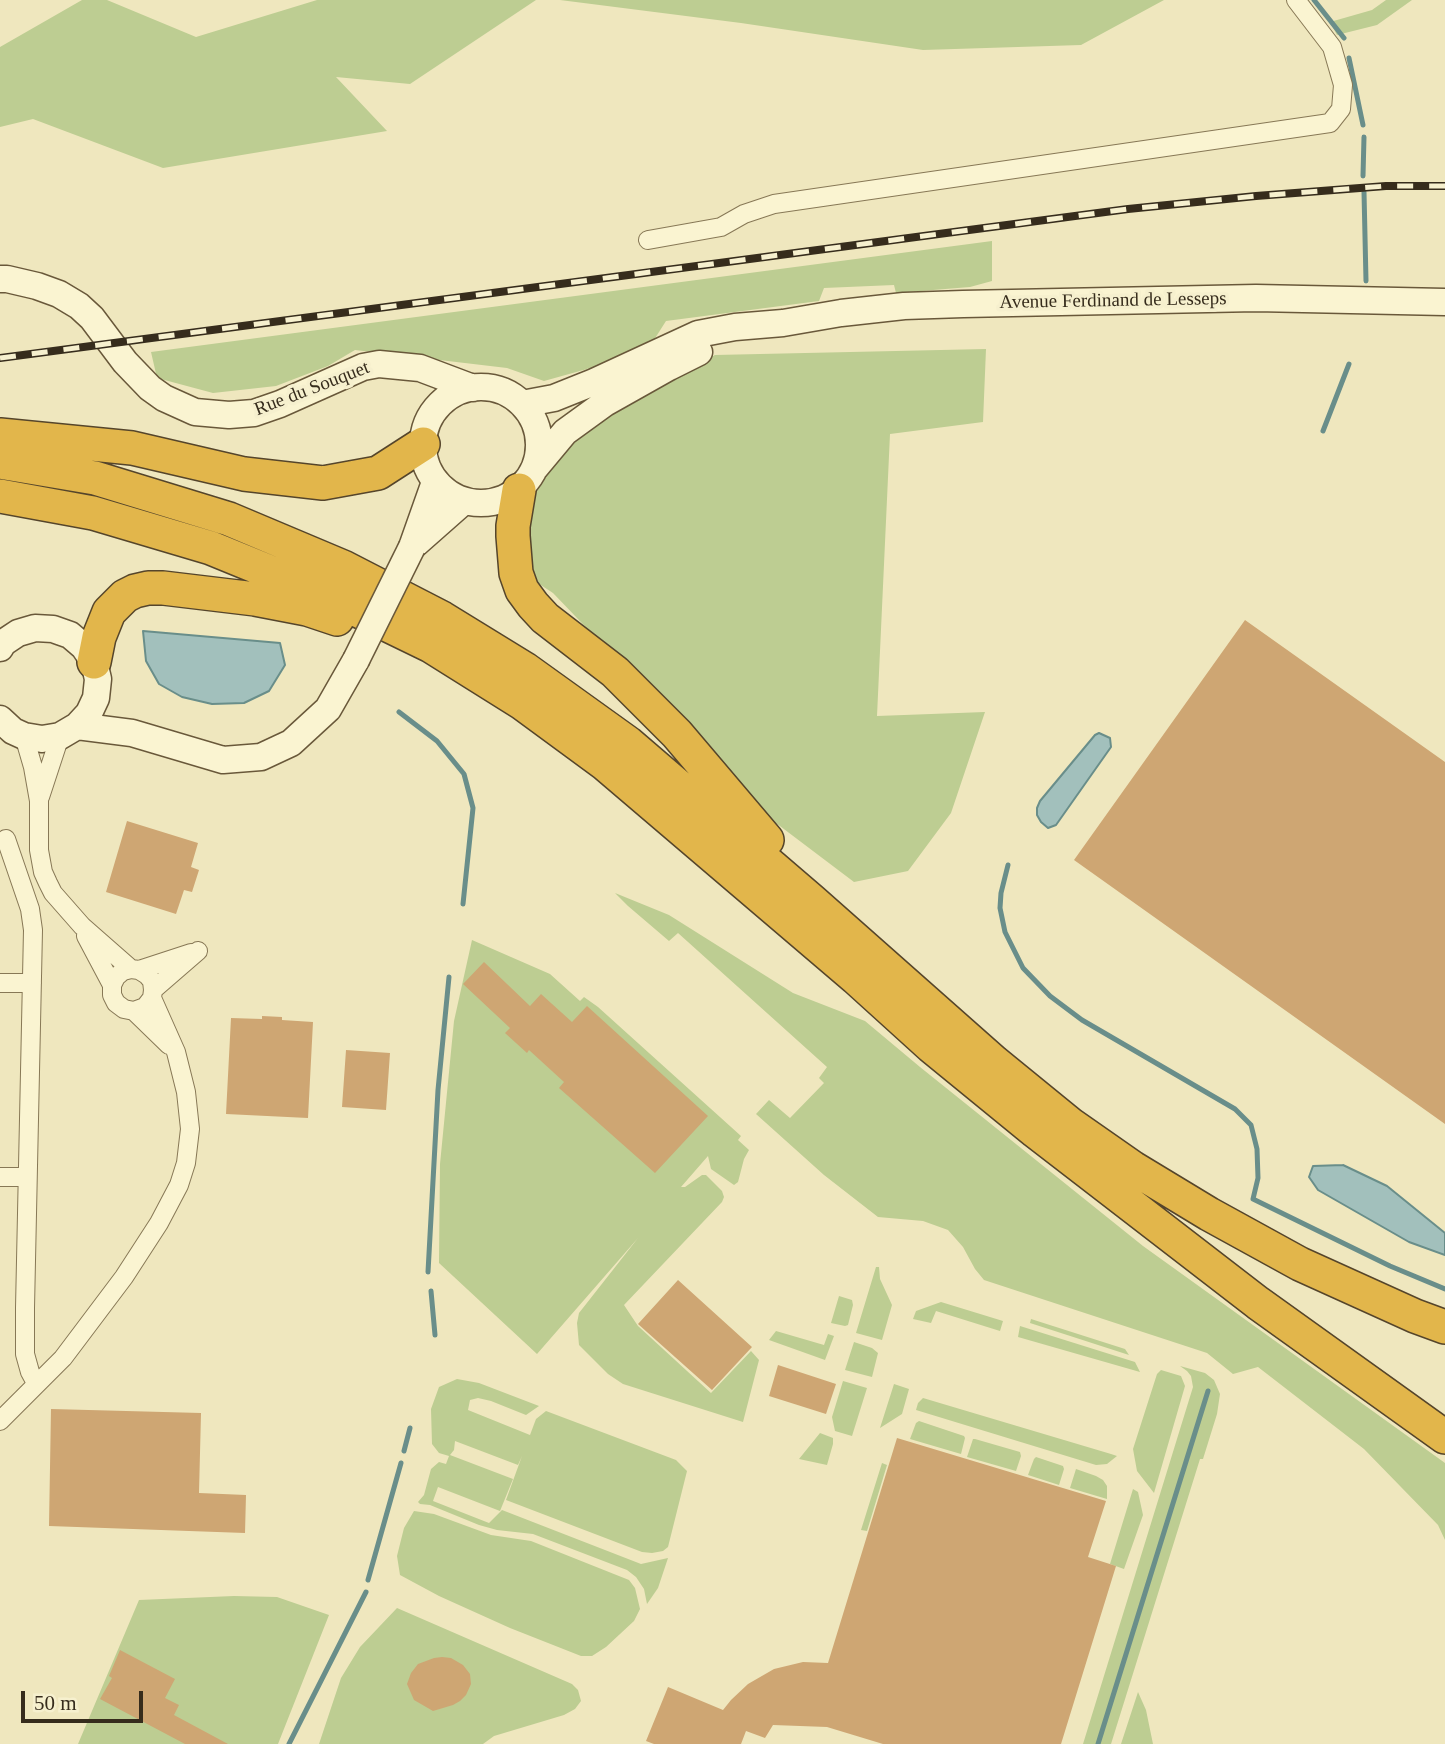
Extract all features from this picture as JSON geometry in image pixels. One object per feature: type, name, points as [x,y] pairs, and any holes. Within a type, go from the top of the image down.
[{"type":"highway","points":[[0,435],[132,448],[244,474],[323,482],[378,474],[422,444]]},
{"type":"highway","points":[[0,462],[95,478],[229,519],[343,567],[442,618],[525,669],[628,743],[994,1062],[1080,1131],[1133,1168],[1209,1214],[1300,1264],[1445,1328]]},
{"type":"highway","points":[[527,479],[513,526],[516,573],[522,590],[533,605],[555,626],[615,672],[677,734],[760,834],[994,1062]]},
{"type":"highway","points":[[0,496],[93,513],[211,548],[326,595],[431,646],[522,703],[605,764],[931,1046],[1035,1131],[1258,1303],[1445,1437]]},
{"type":"highway","points":[[94,662],[108,612],[125,596],[135,591],[163,588],[194,591],[307,609],[340,620],[411,653],[481,694],[707,850]]},
{"type":"main road","name":"Rue du Souquet","points":[[0,279],[37,286],[59,294],[79,306],[150,388],[164,398],[195,412],[229,415],[254,413],[363,367],[379,364],[420,368],[473,388]]},
{"type":"main road","name":"Avenue Ferdinand de Lesseps","points":[[522,404],[554,398],[698,334],[904,306],[1256,298],[1445,302]]},
{"type":"main road","name":"Avenue Ferdinand de Lesseps","points":[[527,479],[565,432],[605,403],[668,367],[720,342],[783,323]]},
{"type":"main road","name":"Rue du Souquet","points":[[379,364],[413,378],[424,389],[433,412]]},
{"type":"main road","points":[[473,388],[491,388],[522,404],[532,418],[538,434],[539,452],[527,479],[502,500],[483,503],[464,501],[448,494],[435,482],[428,470],[422,444],[433,412],[444,400],[473,388]]},
{"type":"main road","points":[[9,729],[42,739],[69,731],[132,733],[223,760],[261,757],[291,743],[328,709],[356,660],[412,547],[435,482]]},
{"type":"main road","points":[[412,547],[464,501]]},
{"type":"main road","points":[[0,648],[18,633],[35,628],[53,629],[70,635],[84,647],[94,662],[98,680],[96,698],[89,713],[69,731]]},
{"type":"main road","points":[[96,698],[132,733]]},
{"type":"street","points":[[648,240],[721,227],[744,214],[774,204],[1330,123],[1341,109],[1343,85],[1332,47],[1296,0]]},
{"type":"street","points":[[0,1421],[63,1358],[124,1277],[159,1223],[178,1185],[186,1163],[190,1129],[186,1091],[176,1052],[153,994],[152,981],[82,926],[53,892],[43,872],[39,850],[39,801],[33,768],[9,729]]},
{"type":"street","points":[[39,801],[69,731]]},
{"type":"street","points":[[6,839],[30,909],[33,930],[26,1354],[36,1383]]},
{"type":"street","points":[[82,926],[112,985]]},
{"type":"street","points":[[198,951],[153,994],[145,1007],[134,1011],[124,1009],[116,1003],[112,995],[112,985],[123,971],[135,970],[198,951]]},
{"type":"street","points":[[0,983],[32,983]]},
{"type":"street","points":[[134,1011],[176,1052]]},
{"type":"street","points":[[0,1177],[27,1177]]},
{"type":"green space","points":[[82,0],[107,0],[196,37],[317,0],[536,0],[410,84],[336,77],[387,131],[163,168],[33,119],[0,127],[0,47]]},
{"type":"green space","points":[[560,0],[1164,0],[1081,45],[923,50]]},
{"type":"green space","points":[[1386,0],[1412,0],[1377,25],[1337,35],[1330,22],[1372,10]]},
{"type":"green space","points":[[992,241],[992,281],[970,287],[896,293],[894,285],[824,288],[819,301],[666,321],[652,343],[605,364],[544,381],[507,368],[355,350],[328,366],[276,386],[213,393],[157,378],[151,352]]},
{"type":"green space","points":[[986,349],[983,422],[890,434],[877,716],[985,712],[951,813],[908,871],[854,882],[768,817],[553,593],[530,578],[522,510],[543,474],[576,438],[628,401],[715,355]]},
{"type":"green space","points":[[615,893],[669,915],[793,993],[865,1021],[1143,1246],[1445,1463],[1445,1540],[1438,1525],[1364,1449],[1258,1367],[1233,1374],[1207,1353],[984,1280],[963,1247],[948,1230],[923,1221],[878,1217],[824,1175],[756,1114],[769,1100],[790,1118],[824,1083],[819,1078],[827,1067],[678,933],[669,941]]},
{"type":"green space","points":[[472,940],[550,974],[580,1001],[584,997],[598,1007],[741,1136],[738,1140],[749,1150],[738,1182],[734,1185],[711,1169],[708,1156],[681,1187],[706,1175],[722,1191],[724,1197],[624,1305],[638,1326],[711,1393],[751,1351],[759,1360],[743,1422],[623,1384],[608,1374],[579,1345],[579,1313],[638,1238],[537,1354],[439,1263],[440,1164],[454,1021]]},
{"type":"green space","points":[[876,1267],[879,1267],[880,1279],[892,1305],[882,1340],[856,1333]]},
{"type":"green space","points":[[839,1296],[852,1300],[853,1305],[848,1325],[845,1326],[831,1323]]},
{"type":"green space","points":[[941,1302],[1003,1321],[1000,1331],[936,1311],[931,1323],[913,1319],[916,1311]]},
{"type":"green space","points":[[1031,1319],[1125,1349],[1129,1355],[1030,1323]]},
{"type":"green space","points":[[1020,1326],[1135,1362],[1140,1372],[1018,1337]]},
{"type":"green space","points":[[776,1331],[824,1345],[828,1334],[834,1336],[825,1360],[769,1340]]},
{"type":"green space","points":[[854,1342],[878,1353],[872,1377],[845,1370]]},
{"type":"green space","points":[[1180,1366],[1205,1373],[1214,1380],[1220,1394],[1217,1414],[1203,1459],[1200,1459],[1111,1744],[1083,1744],[1193,1387],[1191,1376]]},
{"type":"green space","points":[[1161,1370],[1181,1376],[1185,1386],[1154,1493],[1137,1471],[1133,1449],[1157,1374]]},
{"type":"green space","points":[[457,1379],[479,1383],[539,1406],[526,1415],[491,1401],[478,1398],[470,1400],[468,1410],[530,1435],[536,1419],[546,1411],[676,1460],[687,1471],[668,1547],[652,1553],[642,1552],[506,1500],[522,1456],[518,1465],[455,1441],[450,1455],[513,1479],[500,1511],[438,1487],[433,1501],[489,1523],[502,1510],[641,1564],[668,1558],[658,1588],[647,1604],[644,1589],[627,1570],[533,1534],[479,1525],[418,1502],[424,1495],[431,1469],[439,1462],[446,1464],[449,1456],[439,1453],[432,1444],[431,1409],[439,1387]]},
{"type":"green space","points":[[843,1381],[867,1388],[852,1436],[835,1431],[832,1417]]},
{"type":"green space","points":[[894,1384],[909,1389],[902,1414],[880,1428]]},
{"type":"green space","points":[[923,1398],[1117,1456],[1107,1464],[1096,1465],[916,1410]]},
{"type":"green space","points":[[919,1421],[964,1436],[961,1454],[910,1439]]},
{"type":"green space","points":[[820,1433],[833,1438],[827,1465],[799,1459]]},
{"type":"green space","points":[[973,1439],[1020,1452],[1016,1471],[967,1457]]},
{"type":"green space","points":[[1036,1457],[1063,1466],[1059,1485],[1028,1475]]},
{"type":"green space","points":[[882,1463],[887,1465],[867,1531],[861,1530]]},
{"type":"green space","points":[[1076,1469],[1103,1480],[1107,1486],[1107,1499],[1070,1488]]},
{"type":"green space","points":[[1133,1489],[1138,1492],[1143,1515],[1124,1569],[1110,1564]]},
{"type":"green space","points":[[414,1511],[434,1514],[491,1535],[531,1541],[629,1580],[635,1588],[640,1609],[634,1621],[592,1656],[581,1656],[510,1628],[400,1575],[397,1556],[404,1528]]},
{"type":"green space","points":[[277,1597],[329,1615],[278,1744],[78,1744],[139,1600]]},
{"type":"green space","points":[[397,1608],[572,1684],[578,1690],[581,1701],[575,1709],[564,1715],[494,1736],[483,1744],[319,1744],[341,1678],[360,1647]]},
{"type":"green space","points":[[1138,1692],[1146,1710],[1153,1744],[1121,1744]]},
{"type":"water","points":[[143,631],[280,643],[285,665],[269,691],[244,703],[212,704],[182,697],[159,684],[146,661]]},
{"type":"water","points":[[1099,733],[1110,738],[1111,747],[1056,825],[1048,828],[1037,815],[1040,801]]},
{"type":"water","points":[[1343,1165],[1387,1186],[1445,1233],[1445,1255],[1409,1242],[1318,1190],[1309,1177],[1313,1166]]},
{"type":"building","points":[[1245,620],[1445,762],[1445,1124],[1074,860]]},
{"type":"building","points":[[127,821],[198,843],[191,867],[199,870],[192,892],[184,890],[176,914],[106,892]]},
{"type":"building","points":[[484,962],[530,1006],[541,994],[572,1022],[587,1006],[708,1116],[655,1173],[559,1088],[564,1082],[529,1050],[527,1053],[505,1033],[510,1028],[463,984]]},
{"type":"building","points":[[262,1016],[313,1022],[308,1118],[226,1114],[231,1018],[262,1019]]},
{"type":"building","points":[[346,1050],[390,1053],[386,1110],[342,1107]]},
{"type":"building","points":[[678,1280],[752,1347],[712,1390],[638,1324]]},
{"type":"building","points":[[778,1365],[836,1384],[826,1414],[769,1396]]},
{"type":"building","points":[[51,1409],[201,1413],[199,1493],[246,1495],[245,1533],[49,1526]]},
{"type":"building","points":[[897,1438],[1106,1501],[1088,1557],[1116,1566],[1061,1744],[883,1744],[827,1727],[773,1725],[765,1738],[746,1731],[741,1744],[654,1744],[646,1741],[668,1687],[723,1710],[748,1684],[774,1669],[803,1662],[828,1663]]},
{"type":"building","points":[[120,1650],[175,1679],[165,1698],[179,1705],[174,1715],[228,1744],[185,1744],[100,1699],[112,1678],[109,1676]]},
{"type":"building","points":[[442,1657],[451,1658],[463,1665],[470,1674],[471,1684],[460,1701],[433,1711],[414,1700],[407,1684],[418,1664]]},
{"type":"waterway","points":[[1314,0],[1344,38]]},
{"type":"waterway","points":[[1349,58],[1363,125]]},
{"type":"waterway","points":[[1363,176],[1364,137]]},
{"type":"waterway","points":[[1364,192],[1366,281]]},
{"type":"waterway","points":[[1323,431],[1349,364]]},
{"type":"waterway","points":[[399,712],[437,741],[464,774],[473,808],[463,904]]},
{"type":"waterway","points":[[1008,865],[1000,908],[1005,932],[1023,968],[1050,996],[1082,1020],[1235,1109],[1251,1125],[1257,1149],[1258,1178],[1253,1199],[1390,1266],[1445,1289]]},
{"type":"waterway","points":[[428,1272],[438,1090],[449,977]]},
{"type":"waterway","points":[[431,1291],[435,1335]]},
{"type":"waterway","points":[[1098,1744],[1208,1391]]},
{"type":"waterway","points":[[404,1451],[410,1428]]},
{"type":"waterway","points":[[368,1580],[401,1463]]},
{"type":"waterway","points":[[289,1744],[366,1592]]},
{"type":"railway","points":[[0,358],[1128,209],[1386,186],[1445,186]]}]
